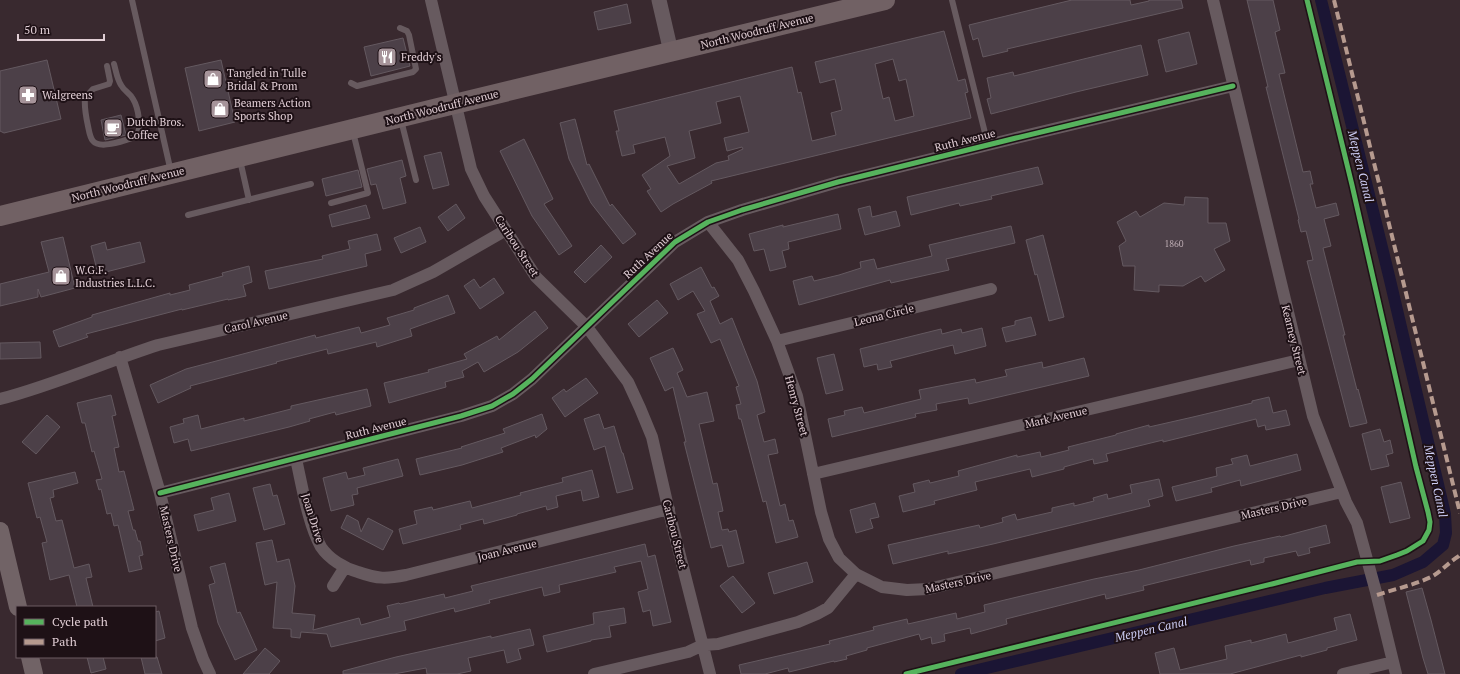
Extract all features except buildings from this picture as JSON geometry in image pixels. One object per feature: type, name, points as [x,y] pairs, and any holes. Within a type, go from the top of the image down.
[{"type":"main road","name":"North Woodruff Avenue","points":[[0,216],[400,117],[885,0]]},
{"type":"main road","points":[[0,531],[4,562],[18,606]]},
{"type":"main road","points":[[30,658],[34,674]]},
{"type":"street","name":"Caribou Street","points":[[431,0],[471,169],[484,196],[536,277],[586,328],[628,382],[640,408],[652,437],[710,674]]},
{"type":"street","points":[[659,0],[671,52]]},
{"type":"street","name":"Kearney Street","points":[[1213,0],[1313,416],[1342,492],[1357,523],[1396,674]]},
{"type":"street","name":"Ruth Avenue","points":[[160,492],[296,459],[461,416],[492,406],[512,394],[532,379],[675,242],[708,222],[742,210],[838,182],[1233,86]]},
{"type":"street","name":"Henry Street","points":[[708,222],[738,260],[777,341],[796,396],[820,512],[839,558],[856,574]]},
{"type":"street","name":"Carol Avenue","points":[[0,399],[33,390],[120,357],[158,345],[393,290],[433,272],[506,230]]},
{"type":"street","name":"Leona Circle","points":[[777,341],[991,289]]},
{"type":"street","name":"Masters Drive","points":[[120,357],[160,492],[192,628],[210,674]]},
{"type":"street","name":"Mark Avenue","points":[[813,474],[1299,360]]},
{"type":"street","name":"Joan Drive","points":[[296,459],[316,536],[322,548],[333,560],[345,567]]},
{"type":"street","name":"Masters Drive","points":[[856,574],[882,587],[907,590],[928,589],[1342,492]]},
{"type":"street","name":"Joan Avenue","points":[[345,567],[373,578],[388,578],[406,575],[669,508]]},
{"type":"street","points":[[333,586],[345,567]]},
{"type":"street","points":[[594,674],[688,652],[703,645],[718,644],[798,622],[828,608],[856,574]]},
{"type":"street","points":[[1343,674],[1392,662]]},
{"type":"lane","points":[[132,0],[171,173]]},
{"type":"lane","points":[[952,0],[988,145]]},
{"type":"lane","points":[[351,83],[357,86],[413,72],[416,69],[409,35],[407,31],[400,28]]},
{"type":"lane","points":[[111,65],[120,84],[133,99],[139,121],[139,130],[138,135],[135,137],[100,145],[91,140],[85,98],[93,89],[109,84],[111,65]]},
{"type":"lane","points":[[400,117],[416,180]]},
{"type":"lane","points":[[331,203],[368,194],[352,129]]},
{"type":"lane","points":[[239,157],[249,200]]},
{"type":"lane","points":[[188,215],[311,184]]},
{"type":"waterway","name":"Meppen Canal","points":[[961,674],[1325,588],[1393,575],[1423,562],[1443,545],[1446,533],[1445,514],[1389,276],[1321,0]]},
{"type":"marked path","points":[[1334,0],[1460,513]]},
{"type":"marked path","points":[[1377,595],[1425,580],[1439,572],[1460,554]]},
{"type":"cycle path","points":[[906,674],[1357,562],[1380,561],[1407,551],[1423,541],[1429,530],[1430,522],[1428,512],[1416,467],[1352,185],[1307,0]]},
{"type":"cycle path","points":[[160,493],[461,416],[492,406],[513,394],[532,379],[675,242],[708,222],[742,210],[838,182],[1233,86]]},
{"type":"place","name":"Freddy's","points":[[387,57]]},
{"type":"place","name":"Tangled in Tulle Bridal & Prom","points":[[213,79]]},
{"type":"place","name":"Walgreens","points":[[28,95]]},
{"type":"place","name":"Beamers Action Sports Shop","points":[[220,109]]},
{"type":"place","name":"Dutch Bros. Coffee","points":[[113,128]]},
{"type":"place","name":"W.G.F. Industries L.L.C.","points":[[61,276]]}]
